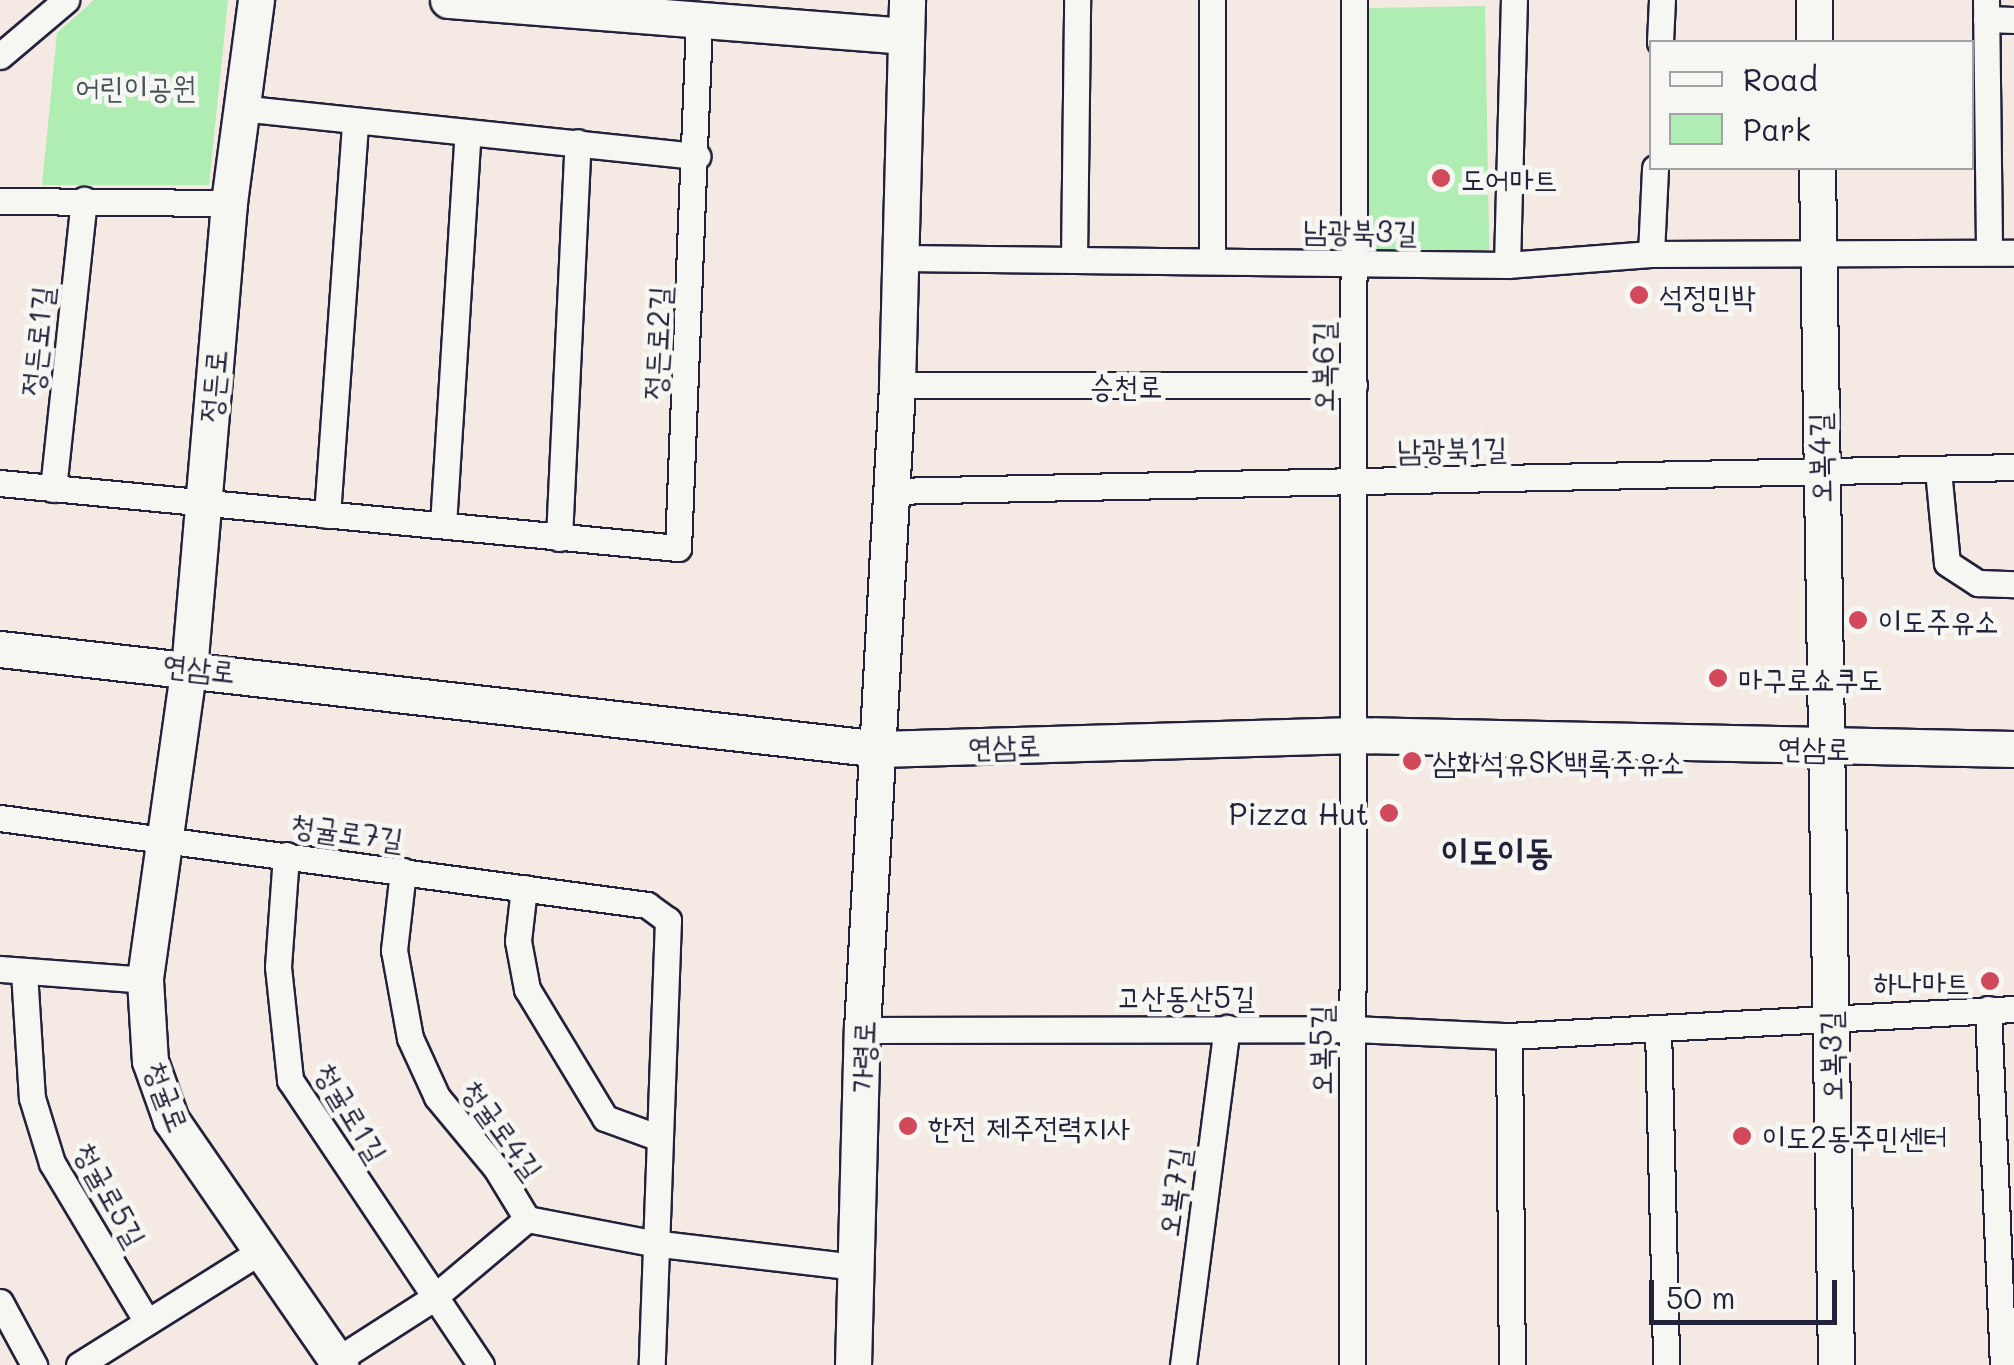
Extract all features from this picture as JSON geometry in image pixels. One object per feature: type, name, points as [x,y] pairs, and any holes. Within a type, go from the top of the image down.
[{"type":"main road","name":"정든로","points":[[189,665],[229,203],[256,0]]},
{"type":"main road","points":[[448,0],[699,23],[905,36]]},
{"type":"main road","points":[[880,749],[897,384],[907,0]]},
{"type":"main road","points":[[1814,0],[1814,40]]},
{"type":"main road","name":"오복4길","points":[[1816,170],[1818,473],[1826,748]]},
{"type":"main road","name":"연삼로","points":[[0,649],[189,665],[880,749],[1355,735],[1826,748],[2014,748]]},
{"type":"main road","name":"청귤로","points":[[189,665],[160,839],[145,980],[150,1061],[171,1120],[336,1363]]},
{"type":"main road","name":"오복3길","points":[[1826,748],[1836,1365]]},
{"type":"main road","name":"가령로","points":[[853,1365],[862,1030],[880,749]]},
{"type":"street","points":[[0,56],[66,0]]},
{"type":"street","points":[[1074,258],[1077,0]]},
{"type":"street","points":[[1212,0],[1212,261]]},
{"type":"street","name":"오복6길","points":[[1354,0],[1355,735]]},
{"type":"street","points":[[1507,265],[1514,0]]},
{"type":"street","points":[[1660,40],[1662,0]]},
{"type":"street","points":[[2001,252],[1986,10],[2014,20]]},
{"type":"street","name":"정든로2길","points":[[201,503],[678,548],[697,156],[699,23]]},
{"type":"street","points":[[239,108],[697,156]]},
{"type":"street","points":[[327,515],[355,122]]},
{"type":"street","points":[[444,526],[468,133]]},
{"type":"street","points":[[559,538],[578,142]]},
{"type":"street","points":[[1651,254],[1655,170]]},
{"type":"street","name":"정든로1길","points":[[53,489],[84,200]]},
{"type":"street","points":[[0,201],[229,203]]},
{"type":"street","name":"남광북3길","points":[[901,258],[1507,265],[1651,254],[1818,250],[2001,252]]},
{"type":"street","name":"승천로","points":[[897,384],[1354,385]]},
{"type":"street","name":"남광북1길","points":[[891,491],[2014,467]]},
{"type":"street","points":[[1938,470],[1947,563],[1978,583],[2014,584]]},
{"type":"street","points":[[0,483],[201,503]]},
{"type":"street","name":"오복5길","points":[[1352,1365],[1355,735]]},
{"type":"street","points":[[0,818],[160,839]]},
{"type":"street","name":"청귤로7길","points":[[160,839],[647,905],[668,920],[652,1244],[652,1365]]},
{"type":"street","name":"청귤로1길","points":[[286,855],[278,968],[290,1080],[432,1299],[481,1365]]},
{"type":"street","name":"청귤로4길","points":[[403,871],[394,950],[410,1038],[437,1098],[496,1168],[527,1219],[652,1244],[855,1267]]},
{"type":"street","points":[[524,888],[518,941],[527,990],[605,1118],[657,1136]]},
{"type":"street","points":[[12,970],[145,980]]},
{"type":"street","name":"청귤로5길","points":[[12,970],[32,1098],[52,1164],[147,1322]]},
{"type":"street","name":"고산동산5길","points":[[862,1030],[1352,1029],[1509,1036],[2014,1008]]},
{"type":"street","points":[[1988,1009],[2003,1365]]},
{"type":"street","name":"오복7길","points":[[1183,1365],[1228,1028]]},
{"type":"street","points":[[1658,1028],[1666,1365]]},
{"type":"street","points":[[1509,1036],[1512,1365]]},
{"type":"street","points":[[336,1363],[432,1299],[527,1219]]},
{"type":"street","points":[[80,1365],[262,1251]]},
{"type":"street","points":[[0,1302],[34,1365]]},
{"type":"green space","name":"어린이공원","points":[[94,0],[228,0],[209,185],[42,185],[57,33]]},
{"type":"green space","points":[[1485,6],[1489,250],[1362,252],[1358,8]]},
{"type":"place","name":"도어마트","points":[[1441,178]]},
{"type":"place","name":"석정민박","points":[[1639,295]]},
{"type":"place","name":"이도주유소","points":[[1858,620]]},
{"type":"place","name":"마구로쇼쿠도","points":[[1718,678]]},
{"type":"place","name":"삼화석유SK백록주유소","points":[[1412,761]]},
{"type":"place","name":"Pizza Hut","points":[[1389,813]]},
{"type":"place","name":"하나마트","points":[[1990,981]]},
{"type":"place","name":"한전 제주전력지사","points":[[908,1126]]},
{"type":"place","name":"이도2동주민센터","points":[[1742,1136]]},
{"type":"district","name":"이도이동","points":[[1497,850]]}]
